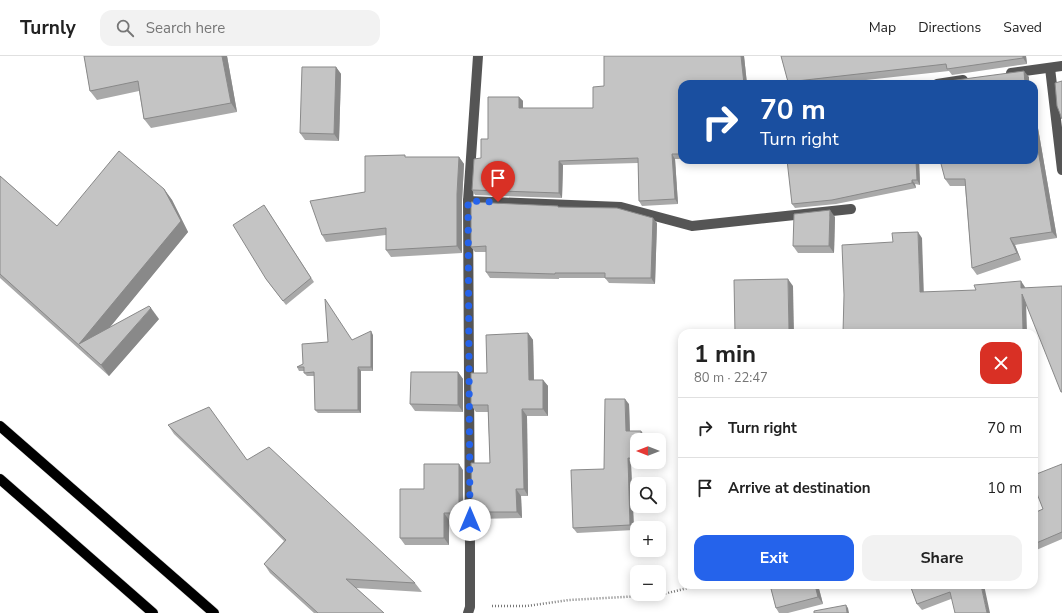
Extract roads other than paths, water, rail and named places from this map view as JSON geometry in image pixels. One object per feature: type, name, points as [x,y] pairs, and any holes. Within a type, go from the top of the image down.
[{"type":"main road","points":[[0,426],[214,613]]},
{"type":"main road","points":[[0,478],[153,613]]},
{"type":"street","points":[[469,610],[468,201],[478,56]]},
{"type":"street","points":[[1005,74],[1062,66]]},
{"type":"street","points":[[1050,68],[1062,170]]},
{"type":"street","points":[[962,80],[975,78]]},
{"type":"street","points":[[468,201],[621,207],[692,226],[851,209]]}]
